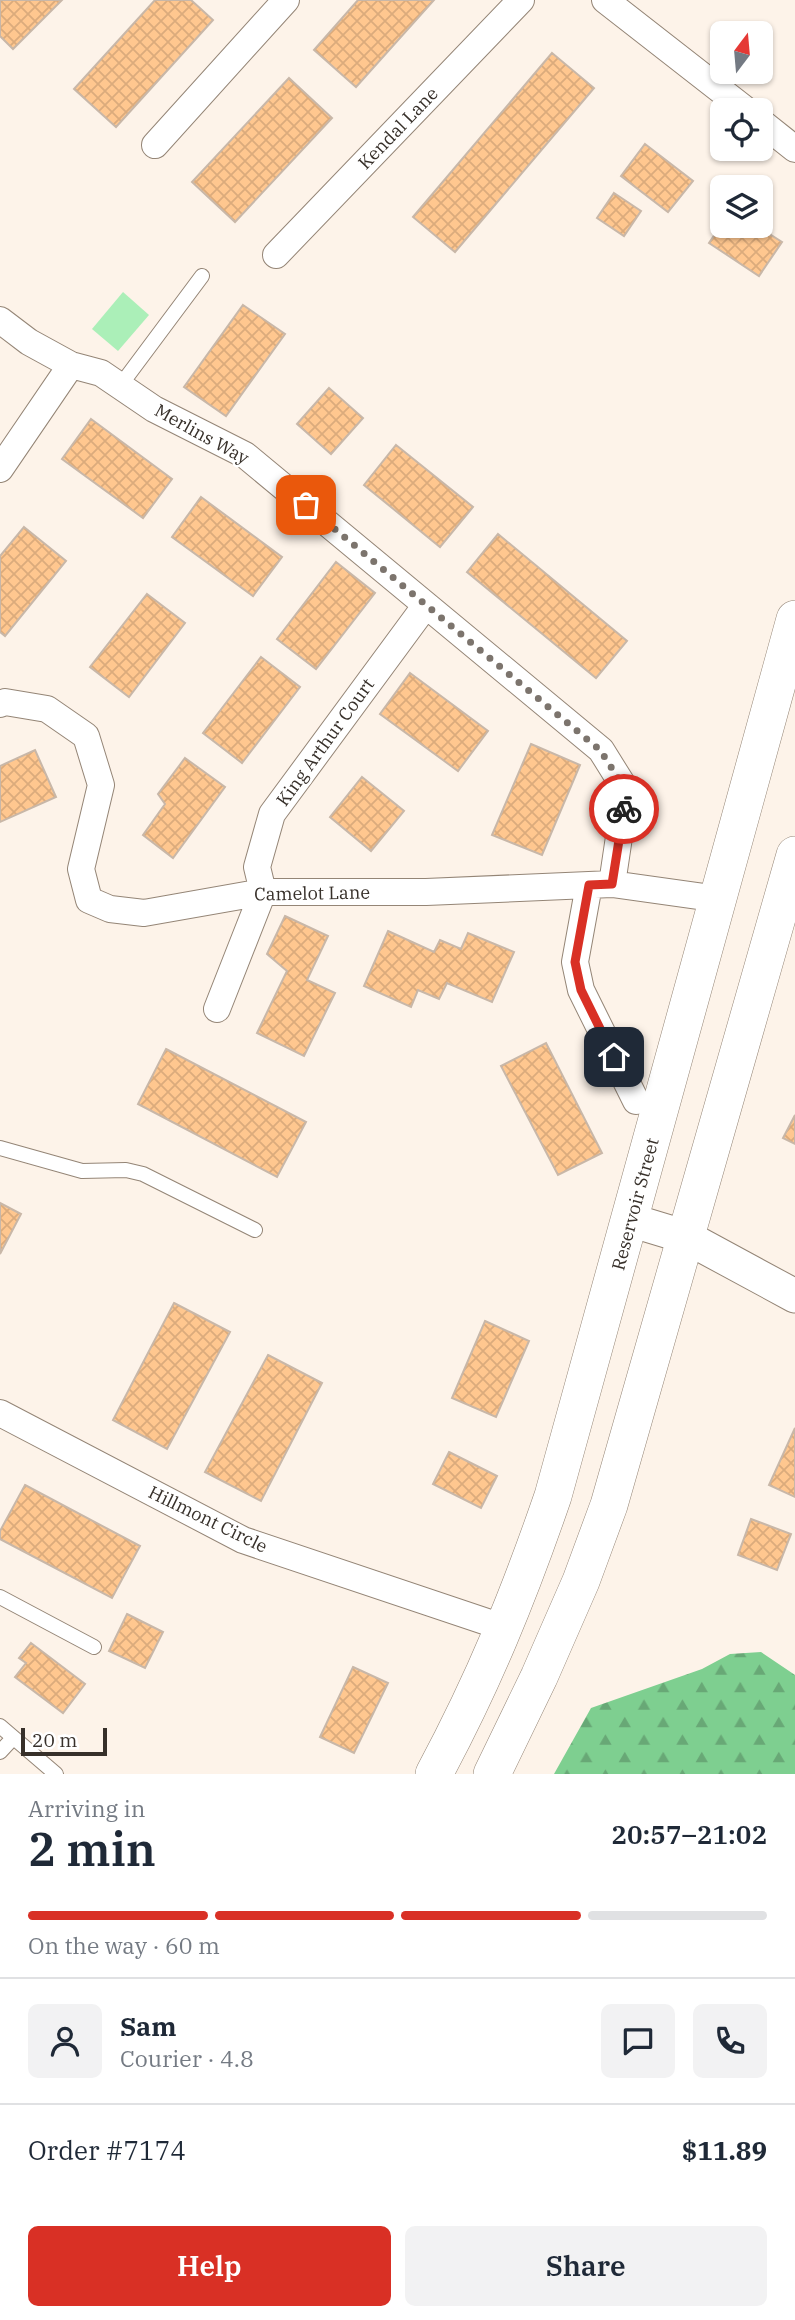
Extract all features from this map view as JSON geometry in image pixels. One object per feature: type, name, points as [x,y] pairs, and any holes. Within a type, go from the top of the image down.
[{"type":"main road","name":"Reservoir Street","points":[[434,1774],[470,1707],[505,1628],[552,1496],[795,619]]},
{"type":"main road","points":[[492,1774],[581,1581],[604,1518],[795,855]]},
{"type":"street","points":[[155,145],[286,0]]},
{"type":"street","name":"Kendal Lane","points":[[276,255],[520,0]]},
{"type":"street","points":[[605,0],[731,98]]},
{"type":"street","points":[[773,132],[795,149]]},
{"type":"street","name":"Merlins Way","points":[[0,320],[29,342],[71,365],[101,373],[155,408],[245,454],[600,750],[626,790],[601,885],[575,962],[581,990],[636,1101]]},
{"type":"street","points":[[0,469],[71,365]]},
{"type":"street","name":"King Arthur Court","points":[[217,1009],[263,892],[257,867],[272,814],[426,605]]},
{"type":"street","name":"Camelot Lane","points":[[0,704],[5,702],[47,709],[86,736],[101,785],[81,869],[89,900],[110,909],[144,913],[263,892],[426,892],[601,885],[719,899]]},
{"type":"street","points":[[630,1220],[687,1237],[795,1296]]},
{"type":"street","name":"Hillmont Circle","points":[[0,1413],[243,1540],[505,1628]]},
{"type":"lane","points":[[120,386],[202,276]]},
{"type":"lane","points":[[0,1148],[82,1171],[126,1170],[143,1174],[255,1230]]},
{"type":"lane","points":[[0,1597],[94,1647]]},
{"type":"lane","points":[[0,1726],[56,1774]]},
{"type":"lane","points":[[0,1752],[13,1738]]},
{"type":"green space","points":[[123,292],[149,315],[118,351],[92,329]]},
{"type":"green space","points":[[761,1652],[795,1675],[795,1774],[554,1774],[591,1708],[702,1669],[730,1654]]},
{"type":"building","points":[[0,0],[62,0],[13,49],[0,36]]},
{"type":"building","points":[[155,0],[191,0],[213,20],[116,127],[74,89]]},
{"type":"building","points":[[358,0],[434,0],[356,87],[314,50]]},
{"type":"building","points":[[552,53],[594,88],[455,252],[413,217]]},
{"type":"building","points":[[289,78],[332,118],[235,222],[192,182]]},
{"type":"building","points":[[645,144],[693,181],[668,212],[621,176]]},
{"type":"building","points":[[614,193],[641,211],[624,236],[597,218]]},
{"type":"building","points":[[773,236],[782,242],[759,276],[709,243],[712,238]]},
{"type":"building","points":[[243,305],[285,334],[226,416],[184,387]]},
{"type":"building","points":[[329,388],[363,418],[331,454],[297,424]]},
{"type":"building","points":[[91,419],[172,479],[143,518],[62,459]]},
{"type":"building","points":[[396,445],[473,507],[440,547],[364,485]]},
{"type":"building","points":[[201,497],[282,557],[253,596],[172,537]]},
{"type":"building","points":[[24,527],[66,561],[5,636],[0,632],[0,556]]},
{"type":"building","points":[[498,534],[627,641],[596,678],[467,572]]},
{"type":"building","points":[[336,562],[375,593],[316,669],[277,639]]},
{"type":"building","points":[[147,594],[185,623],[129,697],[90,667]]},
{"type":"building","points":[[261,657],[300,687],[242,763],[203,733]]},
{"type":"building","points":[[410,673],[488,731],[458,771],[380,714]]},
{"type":"building","points":[[531,744],[580,765],[542,855],[492,835]]},
{"type":"building","points":[[35,750],[56,797],[0,822],[0,766]]},
{"type":"building","points":[[185,758],[225,787],[173,858],[143,835],[165,804],[158,794]]},
{"type":"building","points":[[362,777],[404,811],[371,851],[330,817]]},
{"type":"building","points":[[285,916],[328,936],[307,980],[335,993],[304,1056],[257,1033],[287,971],[267,954]]},
{"type":"building","points":[[388,931],[434,952],[440,940],[461,949],[468,933],[514,952],[492,1002],[447,983],[439,999],[418,990],[411,1007],[364,986]]},
{"type":"building","points":[[546,1043],[602,1153],[558,1175],[501,1066]]},
{"type":"building","points":[[166,1049],[306,1122],[277,1177],[138,1104]]},
{"type":"building","points":[[795,1115],[795,1144],[783,1138]]},
{"type":"building","points":[[0,1203],[21,1214],[0,1254]]},
{"type":"building","points":[[174,1303],[230,1332],[167,1449],[113,1420]]},
{"type":"building","points":[[485,1321],[529,1341],[496,1417],[452,1398]]},
{"type":"building","points":[[268,1355],[322,1383],[261,1501],[205,1472]]},
{"type":"building","points":[[795,1428],[795,1497],[769,1485]]},
{"type":"building","points":[[449,1452],[497,1476],[481,1508],[433,1484]]},
{"type":"building","points":[[25,1485],[140,1546],[112,1598],[0,1539],[0,1531]]},
{"type":"building","points":[[751,1519],[791,1534],[777,1570],[738,1555]]},
{"type":"building","points":[[127,1614],[163,1632],[145,1668],[109,1651]]},
{"type":"building","points":[[31,1643],[85,1684],[63,1713],[15,1677],[26,1663],[19,1658]]},
{"type":"building","points":[[353,1667],[388,1683],[354,1753],[320,1737]]},
{"type":"way so far","points":[[306,505],[600,750],[626,790],[624,809]]},
{"type":"route","points":[[614,1057],[581,990],[575,962],[589,885],[612,884],[624,809]]}]
